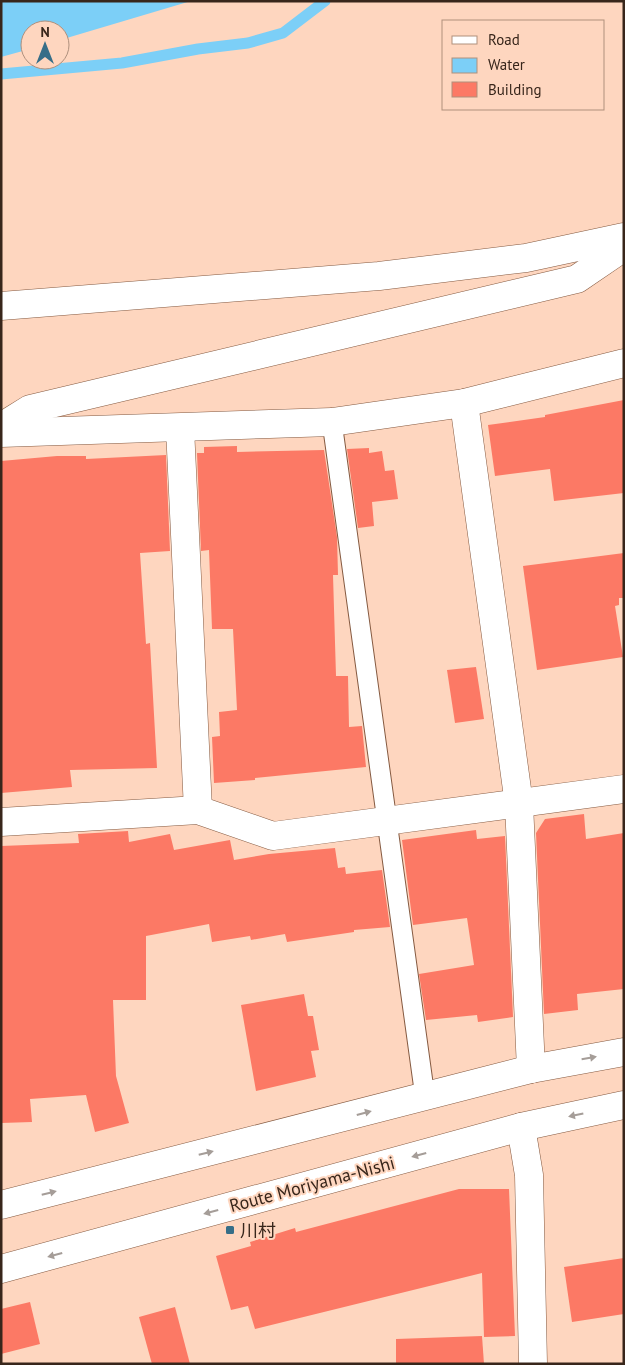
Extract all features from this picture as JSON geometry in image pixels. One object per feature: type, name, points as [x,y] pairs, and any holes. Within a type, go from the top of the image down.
[{"type":"street","points":[[1,306],[379,276],[526,258],[624,237]]},
{"type":"street","points":[[1,427],[30,409],[577,279],[624,247]]},
{"type":"street","points":[[1,433],[332,422],[464,403],[624,364]]},
{"type":"street","points":[[464,403],[519,804],[531,1069]]},
{"type":"street","points":[[180,428],[198,810]]},
{"type":"street","points":[[1,822],[198,810],[273,836],[624,789]]},
{"type":"street","points":[[1,1205],[531,1069],[624,1052]]},
{"type":"street","name":"Route Moriyama-Nishi","points":[[1,1269],[521,1127],[624,1105]]},
{"type":"street","points":[[521,1127],[529,1176],[533,1364]]},
{"type":"lane","points":[[332,422],[425,1097]]},
{"type":"water","points":[[1,1],[191,1],[70,37],[70,20],[20,20],[20,52],[1,57]]},
{"type":"building","points":[[624,400],[624,493],[554,501],[550,469],[495,476],[488,425],[545,417],[545,415]]},
{"type":"building","points":[[237,446],[237,452],[324,450],[337,537],[338,575],[333,575],[336,676],[348,676],[349,727],[362,726],[366,767],[214,783],[212,737],[220,736],[219,712],[237,710],[233,629],[212,629],[209,550],[201,551],[197,453],[204,453],[204,447]]},
{"type":"building","points":[[369,448],[369,453],[382,451],[385,471],[394,470],[398,499],[372,502],[374,526],[358,528],[347,449]]},
{"type":"building","points":[[166,455],[170,551],[140,553],[146,644],[150,643],[157,768],[70,770],[72,787],[1,793],[1,461],[57,456],[86,456],[86,459]]},
{"type":"building","points":[[624,553],[624,598],[619,598],[619,605],[615,606],[623,657],[537,670],[523,566]]},
{"type":"building","points":[[476,667],[484,719],[455,723],[447,670]]},
{"type":"building","points":[[584,814],[586,839],[624,833],[624,989],[577,994],[578,1010],[544,1014],[536,833],[545,819]]},
{"type":"building","points":[[476,830],[477,839],[505,836],[513,1017],[478,1022],[477,1015],[426,1020],[419,974],[474,965],[467,918],[413,925],[402,840]]},
{"type":"building","points":[[128,831],[129,842],[170,834],[174,850],[230,840],[234,860],[269,854],[335,848],[338,868],[345,867],[346,874],[382,870],[390,927],[354,930],[354,932],[287,942],[285,934],[251,940],[250,936],[212,942],[209,924],[146,936],[146,1000],[113,1000],[116,1076],[129,1123],[95,1132],[86,1095],[30,1099],[32,1122],[1,1123],[1,846],[79,843],[78,834]]},
{"type":"building","points":[[304,994],[308,1016],[313,1016],[319,1050],[311,1051],[316,1077],[256,1091],[241,1005]]},
{"type":"building","points":[[459,1189],[509,1189],[515,1336],[484,1337],[482,1273],[255,1329],[248,1306],[231,1310],[216,1256],[251,1246],[250,1242],[295,1228],[296,1232]]},
{"type":"building","points":[[624,1258],[624,1314],[572,1322],[564,1267]]},
{"type":"building","points":[[30,1302],[40,1344],[1,1354],[1,1309]]},
{"type":"building","points":[[175,1307],[190,1364],[152,1364],[139,1317]]},
{"type":"building","points":[[482,1336],[484,1364],[396,1364],[396,1339]]},
{"type":"waterway","points":[[1,74],[122,63],[198,49],[248,43],[283,33],[325,1]]},
{"type":"place","name":"川村","points":[[230,1230]]}]
